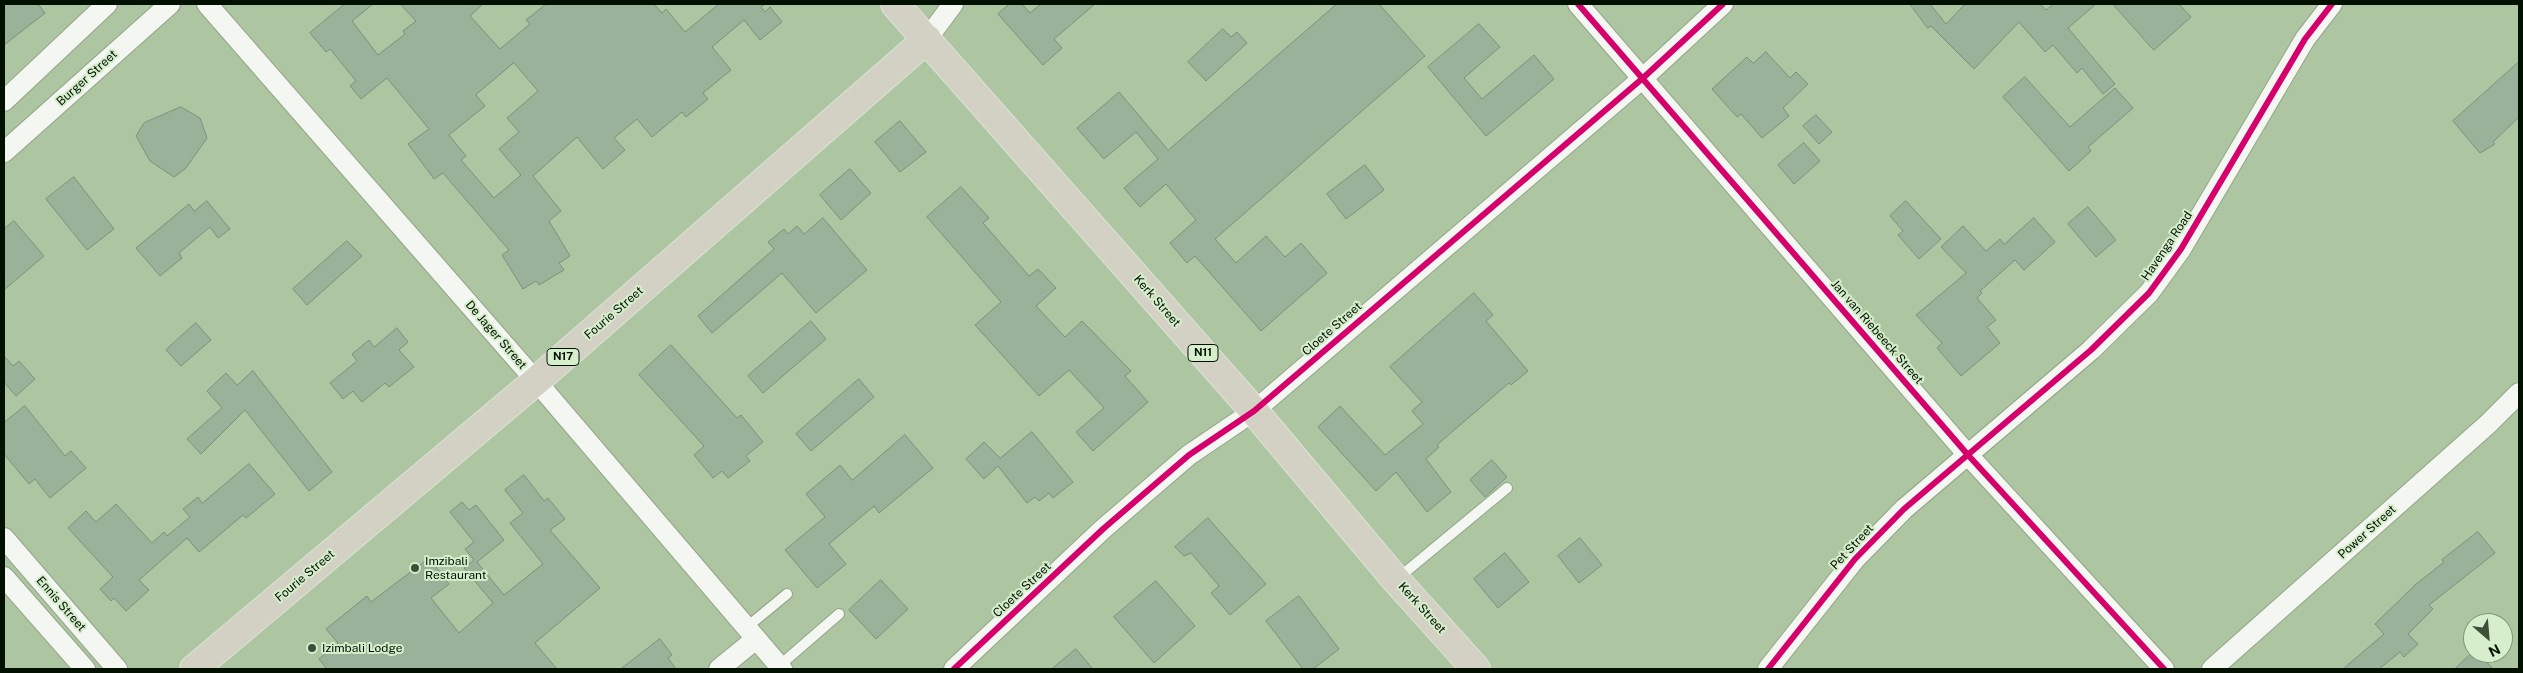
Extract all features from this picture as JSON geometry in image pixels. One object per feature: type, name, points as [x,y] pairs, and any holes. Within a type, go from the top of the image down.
[{"type":"highway","name":"Kerk Street","points":[[895,4],[1254,411],[1396,580],[1476,669]]},
{"type":"highway","name":"Fourie Street","points":[[194,669],[536,381],[927,40]]},
{"type":"street","points":[[4,101],[108,4]]},
{"type":"street","name":"Burger Street","points":[[4,152],[170,4]]},
{"type":"street","name":"De Jager Street","points":[[207,4],[536,381],[781,668]]},
{"type":"street","name":"Fourie Street","points":[[927,40],[952,4]]},
{"type":"street","name":"Jan van Riebeeck Street","points":[[1578,4],[1968,455],[2164,669]]},
{"type":"street","name":"Cloete Street","points":[[954,669],[1103,528],[1190,455],[1254,411],[1642,78],[1723,4]]},
{"type":"street","name":"Havenga Road","points":[[1968,455],[2091,350],[2149,293],[2166,273],[2305,39],[2332,4]]},
{"type":"street","name":"Power Street","points":[[2212,669],[2488,424],[2519,393]]},
{"type":"street","name":"Pet Street","points":[[1768,669],[1855,560],[1904,509],[1968,455]]},
{"type":"street","name":"Ennis Street","points":[[4,538],[118,669]]},
{"type":"street","name":"Ennis Street","points":[[4,578],[85,669]]},
{"type":"street","points":[[719,669],[752,633]]},
{"type":"lane","points":[[1396,580],[1507,488]]},
{"type":"lane","points":[[752,633],[787,594]]},
{"type":"lane","points":[[781,668],[839,614]]},
{"type":"building","points":[[4,4],[38,4],[45,13],[4,45]]},
{"type":"building","points":[[345,4],[373,4],[352,21],[378,55],[405,34],[403,31],[416,21],[400,4],[483,4],[470,16],[500,49],[530,24],[526,20],[546,4],[654,4],[662,13],[666,9],[685,32],[719,4],[765,4],[761,7],[765,12],[770,7],[782,22],[760,40],[744,20],[712,47],[731,70],[703,93],[708,99],[686,117],[682,112],[652,137],[637,119],[614,138],[625,150],[603,169],[577,137],[533,176],[561,211],[549,221],[570,256],[559,263],[564,270],[539,285],[536,281],[523,289],[502,255],[509,250],[443,173],[434,179],[408,144],[429,129],[387,78],[361,99],[350,86],[356,81],[330,49],[326,52],[310,33]],"holes":[[[514,63],[538,91],[507,118],[519,132],[499,149],[521,175],[494,198],[461,160],[466,156],[449,135],[485,106],[476,95]]]},
{"type":"building","points":[[1010,4],[1022,4],[1030,13],[1041,4],[1095,4],[1054,39],[1062,48],[1043,65],[998,14]]},
{"type":"building","points":[[1337,4],[1379,4],[1425,56],[1215,239],[1236,263],[1266,236],[1285,257],[1301,243],[1327,273],[1261,331],[1195,256],[1187,263],[1170,243],[1196,220],[1166,184],[1140,207],[1124,188],[1158,159],[1136,132],[1104,159],[1077,128],[1119,92],[1168,150]]},
{"type":"building","points":[[1910,4],[1930,4],[1946,24],[1965,4],[2040,4],[2046,10],[2054,4],[2096,4],[2068,28],[2115,84],[2103,94],[2082,68],[2077,73],[2053,45],[2045,52],[2019,22],[1974,69],[1931,26],[1928,28]]},
{"type":"building","points":[[2113,4],[2179,4],[2191,17],[2154,50]]},
{"type":"building","points":[[1479,24],[1500,47],[1464,78],[1482,99],[1534,55],[1554,79],[1486,136],[1428,67]]},
{"type":"building","points":[[1223,29],[1231,37],[1237,32],[1247,43],[1206,81],[1188,62]]},
{"type":"building","points":[[1766,52],[1790,78],[1796,72],[1808,84],[1783,108],[1789,116],[1762,138],[1741,114],[1737,117],[1712,89],[1747,57],[1753,63]]},
{"type":"building","points":[[2519,62],[2519,117],[2493,142],[2495,144],[2480,153],[2453,121]]},
{"type":"building","points":[[2025,77],[2070,127],[2115,88],[2133,108],[2088,147],[2091,151],[2069,171],[2003,97]]},
{"type":"building","points":[[181,107],[200,118],[207,138],[186,168],[174,177],[150,161],[136,136],[144,123]]},
{"type":"building","points":[[1816,115],[1832,132],[1819,144],[1803,126]]},
{"type":"building","points":[[900,121],[926,152],[900,172],[875,142]]},
{"type":"building","points":[[1804,143],[1820,161],[1794,184],[1778,165]]},
{"type":"building","points":[[1365,165],[1384,190],[1346,219],[1327,194]]},
{"type":"building","points":[[850,169],[871,193],[841,220],[820,195]]},
{"type":"building","points":[[74,177],[114,229],[87,250],[46,199]]},
{"type":"building","points":[[961,187],[989,218],[983,223],[1029,276],[1038,269],[1056,288],[1036,306],[1065,337],[1082,321],[1131,371],[1125,376],[1148,402],[1093,451],[1076,432],[1104,408],[1069,370],[1039,396],[975,325],[1001,302],[927,217]]},
{"type":"building","points":[[207,201],[230,229],[218,238],[210,227],[179,253],[182,258],[160,276],[136,248],[189,204],[194,211]]},
{"type":"building","points":[[1906,201],[1941,239],[1919,259],[1898,235],[1903,231],[1890,216]]},
{"type":"building","points":[[2088,207],[2116,240],[2096,257],[2068,224]]},
{"type":"building","points":[[823,218],[867,270],[816,313],[782,273],[712,333],[698,316],[774,249],[768,242],[784,229],[788,234],[797,226],[804,234]]},
{"type":"building","points":[[2034,218],[2055,242],[2024,270],[2015,260],[1980,291],[1982,293],[1977,298],[1996,320],[1987,327],[2000,343],[1961,376],[1937,348],[1942,343],[1916,315],[1966,273],[1941,247],[1963,226],[1986,251],[2000,239],[2004,244]]},
{"type":"building","points":[[14,221],[44,256],[4,290],[4,229]]},
{"type":"building","points":[[347,241],[362,256],[307,305],[293,289]]},
{"type":"building","points":[[1474,293],[1493,315],[1486,321],[1528,371],[1511,385],[1509,383],[1460,425],[1437,445],[1439,447],[1426,459],[1451,492],[1427,512],[1396,472],[1376,491],[1318,427],[1340,406],[1385,455],[1423,424],[1412,411],[1422,402],[1390,367]]},
{"type":"building","points":[[811,321],[826,339],[763,393],[748,376]]},
{"type":"building","points":[[196,323],[211,340],[181,366],[166,350]]},
{"type":"building","points":[[397,328],[408,342],[399,350],[414,367],[389,387],[385,383],[362,402],[353,391],[343,399],[330,383],[357,361],[352,354],[369,340],[374,347]]},
{"type":"building","points":[[671,345],[737,418],[741,415],[763,442],[746,456],[750,461],[728,478],[722,471],[713,478],[694,455],[704,446],[639,375]]},
{"type":"building","points":[[4,356],[13,366],[19,361],[35,379],[16,396],[4,382]]},
{"type":"building","points":[[253,371],[332,472],[309,491],[245,410],[201,454],[187,439],[222,408],[207,391],[226,373],[237,385]]},
{"type":"building","points":[[859,379],[874,397],[811,451],[796,434]]},
{"type":"building","points":[[25,406],[65,456],[71,451],[86,468],[50,498],[35,479],[29,484],[4,454],[4,423]]},
{"type":"building","points":[[1032,432],[1073,482],[1053,498],[1049,493],[1039,501],[1035,497],[1027,503],[998,466],[984,479],[966,459],[984,442],[1000,458]]},
{"type":"building","points":[[905,435],[933,468],[879,513],[874,506],[829,544],[846,564],[817,588],[785,550],[825,517],[806,494],[840,465],[852,480]]},
{"type":"building","points":[[1492,460],[1507,477],[1485,497],[1470,480]]},
{"type":"building","points":[[249,464],[275,494],[246,518],[243,515],[199,552],[187,538],[139,580],[149,590],[126,611],[114,598],[111,601],[100,589],[113,577],[68,528],[86,511],[96,522],[116,504],[152,543],[164,532],[167,536],[190,517],[183,509],[198,497],[202,503]]},
{"type":"building","points":[[524,475],[544,501],[548,498],[565,519],[550,530],[600,588],[535,643],[557,669],[327,669],[319,659],[338,643],[326,629],[367,596],[371,602],[429,558],[449,584],[431,598],[459,633],[493,603],[464,568],[474,560],[465,549],[474,542],[450,512],[462,502],[469,510],[476,505],[504,540],[477,562],[504,595],[543,564],[510,523],[523,513],[505,490]]},
{"type":"building","points":[[1208,518],[1266,584],[1230,615],[1211,593],[1219,586],[1191,553],[1184,556],[1175,547]]},
{"type":"building","points":[[2478,532],[2495,553],[2429,605],[2433,609],[2408,634],[2418,644],[2404,657],[2400,652],[2379,669],[2343,669],[2384,634],[2375,624],[2415,585],[2444,562],[2442,560]]},
{"type":"building","points":[[1580,538],[1602,565],[1579,583],[1558,556]]},
{"type":"building","points":[[1505,553],[1529,582],[1498,608],[1474,579]]},
{"type":"building","points":[[881,580],[908,609],[876,639],[849,610]]},
{"type":"building","points":[[1156,581],[1195,626],[1154,663],[1114,617]]},
{"type":"building","points":[[1299,596],[1339,649],[1313,669],[1303,669],[1266,621]]},
{"type":"building","points":[[660,639],[672,655],[668,658],[676,669],[621,669]]},
{"type":"building","points":[[1076,649],[1093,669],[1052,669]]},
{"type":"building","points":[[2463,661],[2463,663],[2487,663],[2493,669],[2455,669]]},
{"type":"cycle path","points":[[1578,4],[1968,455],[2164,669]]},
{"type":"cycle path","points":[[954,669],[1103,529],[1189,455],[1254,411],[1643,78],[1723,4]]},
{"type":"cycle path","points":[[1768,669],[1855,559],[1904,509],[2091,350],[2149,293],[2181,249],[2305,39],[2332,4]]},
{"type":"place","name":"Imzibali Restaurant","points":[[415,568]]},
{"type":"place","name":"Izimbali Lodge","points":[[312,648]]}]
